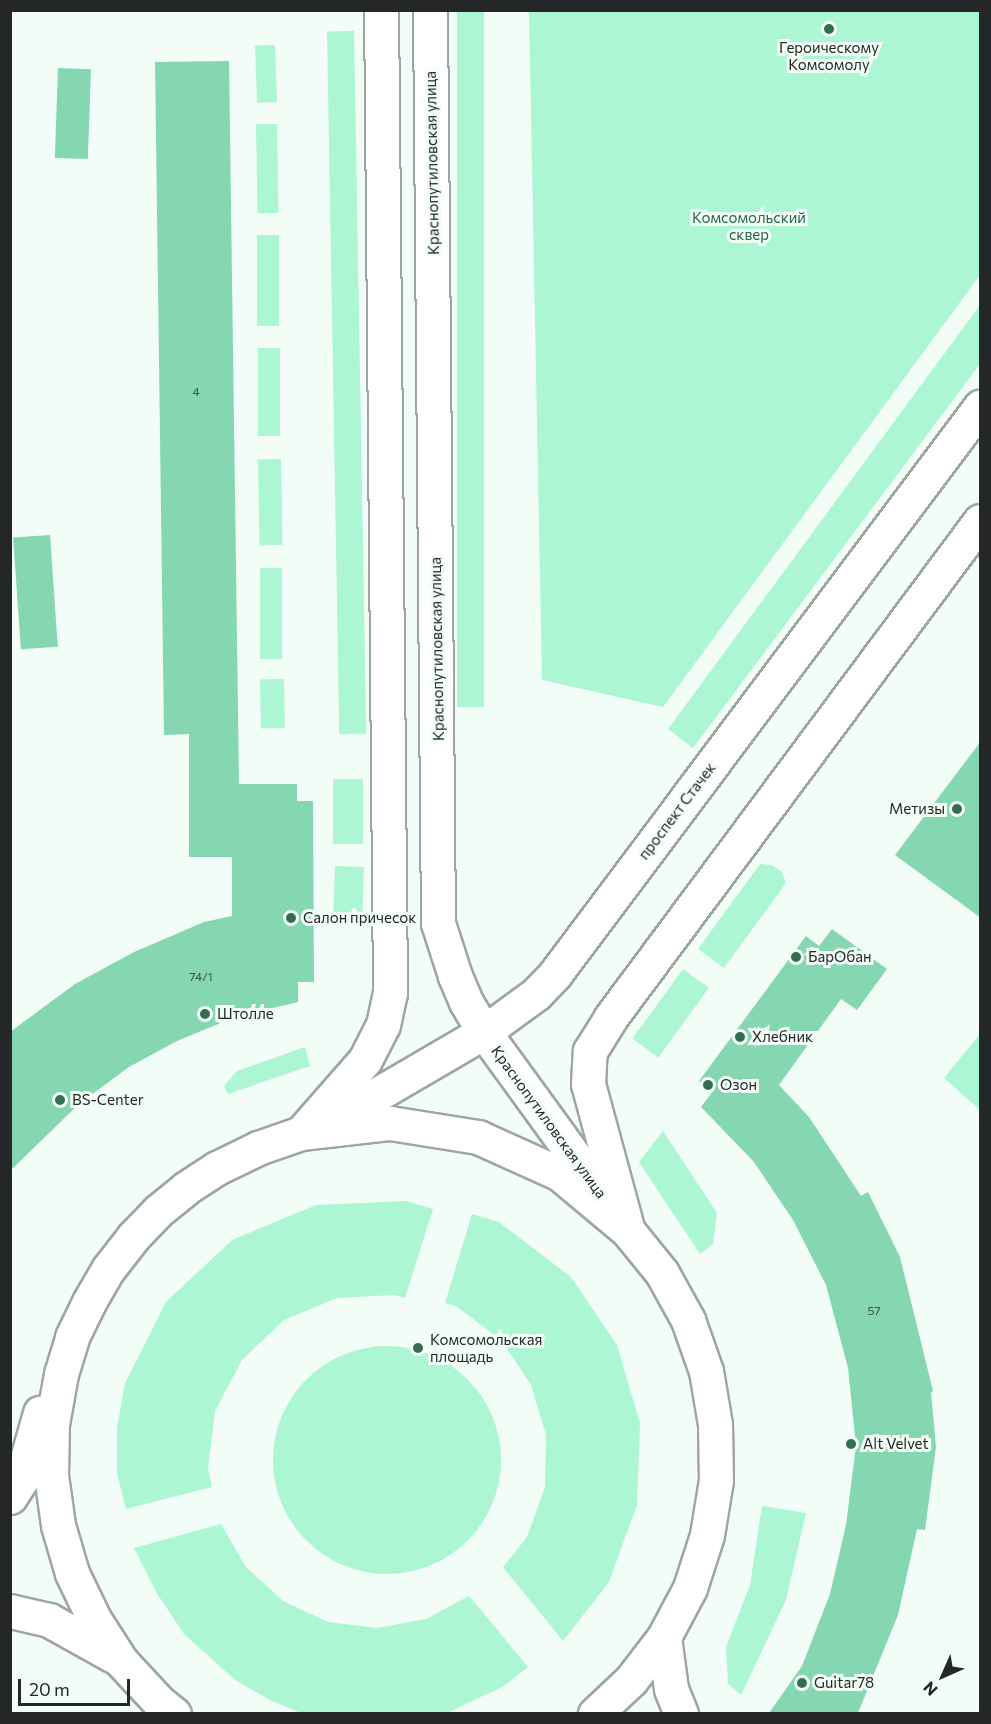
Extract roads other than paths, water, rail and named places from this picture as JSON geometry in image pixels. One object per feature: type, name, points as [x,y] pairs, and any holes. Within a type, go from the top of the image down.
[{"type":"main road","points":[[301,1133],[365,1060],[383,1025],[390,993],[381,10]]},
{"type":"main road","name":"Краснопутиловская улица","points":[[430,10],[438,923],[455,976],[466,1002],[484,1032],[628,1231]]},
{"type":"main road","name":"проспект Стачек","points":[[301,1133],[375,1095],[484,1032],[536,994],[555,974],[981,408]]},
{"type":"main road","points":[[628,1231],[588,1084],[590,1051],[610,1017],[981,521]]},
{"type":"main road","points":[[174,1713],[159,1702],[121,1661],[94,1619],[72,1573],[58,1525],[51,1475],[52,1424],[61,1374],[72,1337],[94,1293],[133,1237],[158,1211],[217,1168],[258,1148],[301,1133],[390,1123],[478,1137],[560,1174],[628,1231],[662,1273],[688,1320],[706,1371],[715,1424],[716,1480],[707,1535],[690,1588],[664,1637],[631,1680],[595,1713]]},
{"type":"main road","points":[[10,1497],[21,1480],[39,1416],[61,1374]]},
{"type":"main road","points":[[10,1611],[49,1620],[84,1637],[121,1661]]},
{"type":"main road","points":[[664,1637],[671,1689],[681,1713]]},
{"type":"place","name":"Героическому Комсомолу","points":[[829,29]]},
{"type":"place","name":"Метизы","points":[[957,809]]},
{"type":"place","name":"Салон причесок","points":[[291,918]]},
{"type":"place","name":"БарОбан","points":[[796,957]]},
{"type":"place","name":"Штолле","points":[[205,1014]]},
{"type":"place","name":"Хлебник","points":[[740,1037]]},
{"type":"place","name":"Озон","points":[[708,1085]]},
{"type":"place","name":"BS-Сеntеr","points":[[60,1100]]},
{"type":"place","name":"Комсомольская площадь","points":[[418,1348]]},
{"type":"place","name":"Alt Velvet","points":[[851,1444]]},
{"type":"place","name":"Guitar78","points":[[802,1683]]},
{"type":"park label","name":"Комсомольский сквер","points":[[749,226]]}]
